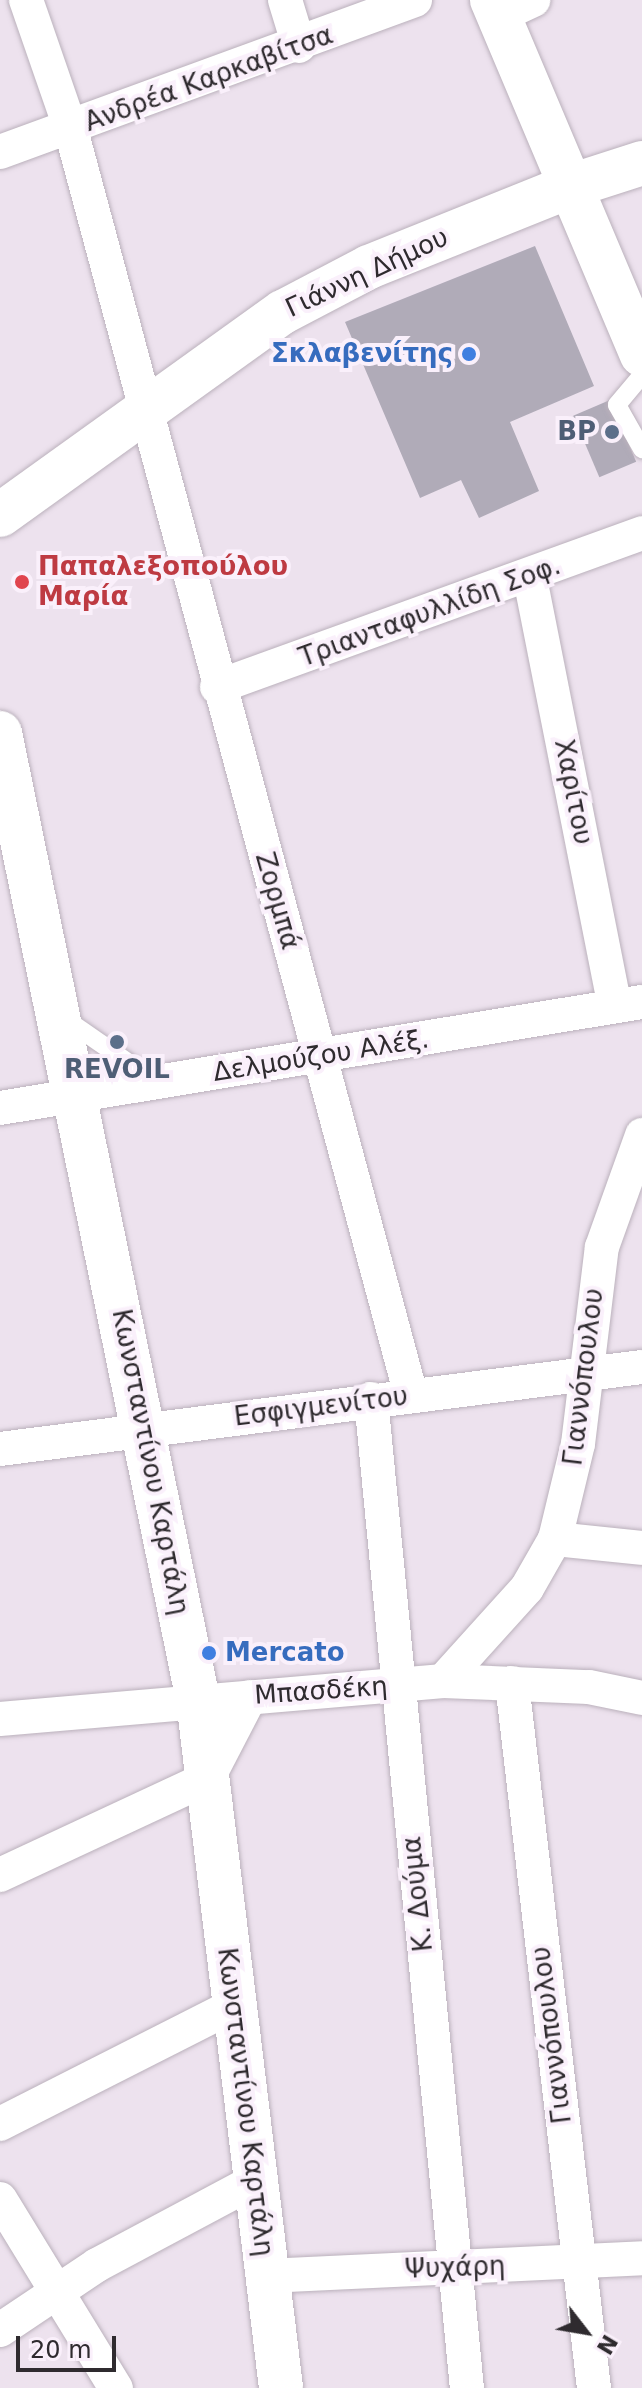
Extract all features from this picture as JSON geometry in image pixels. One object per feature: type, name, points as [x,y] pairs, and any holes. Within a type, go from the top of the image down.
[{"type":"street","name":"Ζορμπά","points":[[26,0],[71,130],[217,687],[411,1395]]},
{"type":"street","points":[[285,0],[299,46]]},
{"type":"street","name":"Ανδρέα Καρκαβίτσα","points":[[0,152],[71,130],[415,0]]},
{"type":"street","points":[[508,5],[571,186],[627,290],[642,355]]},
{"type":"street","name":"Γιάννη Δήμου","points":[[0,515],[142,407],[324,289],[571,186],[642,163]]},
{"type":"street","name":"Τριανταφυλλίδη Σοφ.","points":[[217,687],[530,578],[642,533]]},
{"type":"street","name":"Χαρίτου","points":[[530,578],[628,1004]]},
{"type":"street","name":"Κωνσταντίνου Καρτάλη","points":[[0,733],[11,843],[59,1014],[198,1700],[231,2007],[281,2388]]},
{"type":"street","name":"Δελμούζου Αλέξ.","points":[[0,1108],[628,1004]]},
{"type":"street","name":"Γιαννόπουλου","points":[[443,1681],[527,1588],[555,1539],[586,1374],[602,1247],[639,1150]]},
{"type":"street","name":"Εσφιγμενίτου","points":[[0,1449],[371,1399],[642,1367]]},
{"type":"street","name":"Κ. Δούμα","points":[[371,1399],[467,2388]]},
{"type":"street","points":[[555,1539],[642,1548]]},
{"type":"street","name":"Μπασδέκη","points":[[0,1719],[443,1681],[512,1683],[642,1698]]},
{"type":"street","name":"Γιαννόπουλου","points":[[512,1683],[594,2388]]},
{"type":"street","points":[[0,1875],[208,1778],[250,1697]]},
{"type":"street","points":[[0,2124],[231,2007]]},
{"type":"street","points":[[0,2330],[52,2291],[256,2180]]},
{"type":"street","points":[[0,2199],[52,2291],[116,2388]]},
{"type":"street","name":"Ψυχάρη","points":[[267,2276],[642,2258]]},
{"type":"lane","points":[[642,375],[617,405],[642,449]]},
{"type":"lane","points":[[59,1014],[158,1083]]},
{"type":"building","name":"Σκλαβενίτης","points":[[535,246],[594,386],[510,422],[539,491],[479,518],[461,480],[420,498],[345,322]]},
{"type":"building","points":[[610,400],[636,462],[599,477],[573,416]]},
{"type":"place","name":"Σκλαβενίτης","points":[[469,354]]},
{"type":"place","name":"BP","points":[[612,432]]},
{"type":"place","name":"Παπαλεξοπούλου Μαρία","points":[[22,582]]},
{"type":"place","name":"REVOIL","points":[[117,1042]]},
{"type":"place","name":"Mercato","points":[[209,1653]]}]
